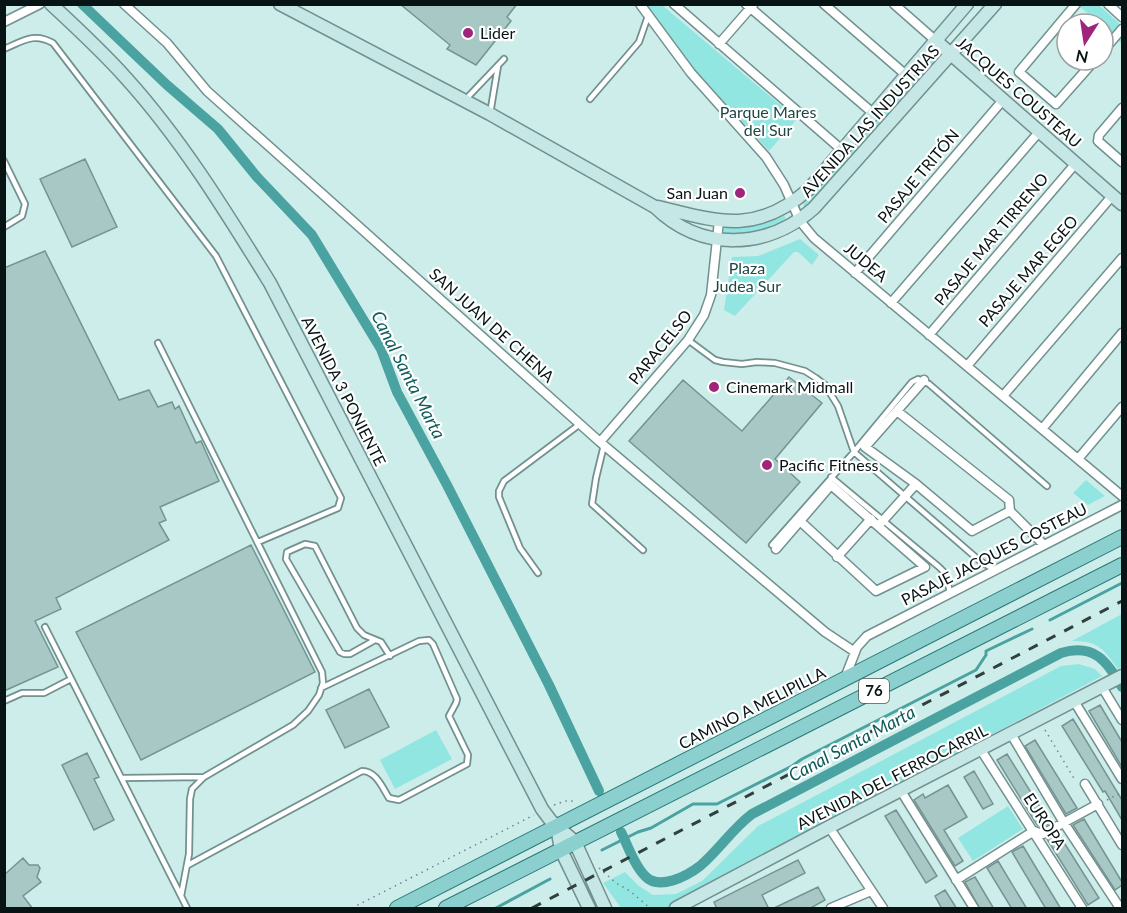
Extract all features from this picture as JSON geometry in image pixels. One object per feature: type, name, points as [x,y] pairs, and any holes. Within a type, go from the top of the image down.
[{"type":"main road","name":"CAMINO A MELIPILLA","points":[[397,909],[1122,537]]},
{"type":"main road","name":"76","points":[[446,909],[1122,565]]},
{"type":"street","points":[[4,22],[39,4]]},
{"type":"street","name":"AVENIDA 3 PONIENTE","points":[[51,4],[127,78],[219,200],[264,274],[542,809],[557,827],[575,842],[605,909]]},
{"type":"street","name":"SAN JUAN DE CHENA","points":[[124,4],[167,43],[207,91],[580,424],[825,633],[855,652]]},
{"type":"street","name":"AVENIDA LAS INDUSTRIAS","points":[[280,4],[465,100],[656,207],[672,222],[717,241],[754,238],[777,232],[800,221],[825,198],[994,4]]},
{"type":"street","name":"JUDEA","points":[[640,4],[691,73],[766,156],[793,202],[800,221],[814,238],[1122,496]]},
{"type":"street","points":[[674,4],[842,150]]},
{"type":"street","points":[[824,4],[906,75]]},
{"type":"street","name":"JACQUES COUSTEAU","points":[[894,4],[1122,204]]},
{"type":"street","name":"AVENIDA LAS INDUSTRIAS","points":[[656,207],[719,221],[741,221],[760,217],[793,202],[809,189],[967,4]]},
{"type":"street","points":[[1108,4],[1122,17]]},
{"type":"street","points":[[719,44],[749,6],[874,114]]},
{"type":"street","points":[[1055,29],[1019,72],[1056,104],[1084,72]]},
{"type":"street","name":"PASAJE TRITÓN","points":[[855,273],[1003,100]]},
{"type":"street","points":[[1122,108],[1099,135],[1098,141],[1122,162]]},
{"type":"street","points":[[891,303],[1039,132]]},
{"type":"street","name":"PASAJE MAR TIRRENO","points":[[929,335],[1076,163]]},
{"type":"street","name":"PASAJE MAR EGEO","points":[[967,366],[1112,196]]},
{"type":"street","name":"PARACELSO","points":[[602,443],[702,320],[709,303],[719,221]]},
{"type":"street","points":[[1003,396],[1122,258]]},
{"type":"street","points":[[1042,429],[1122,333]]},
{"type":"street","points":[[924,380],[866,447],[916,484],[972,531],[1010,511]]},
{"type":"street","points":[[1078,459],[1122,408]]},
{"type":"street","points":[[897,411],[1009,500],[1010,511],[1044,545]]},
{"type":"street","points":[[837,556],[904,498],[916,484]]},
{"type":"street","points":[[774,547],[831,485],[878,521],[925,567],[876,591],[800,521]]},
{"type":"street","name":"PASAJE JACQUES COSTEAU","points":[[855,652],[864,639],[878,629],[1122,505]]},
{"type":"street","points":[[845,679],[855,652]]},
{"type":"street","name":"AVENIDA DEL FERROCARRIL","points":[[676,909],[695,904],[829,827],[1122,676]]},
{"type":"street","points":[[1104,686],[1122,720]]},
{"type":"street","points":[[1074,701],[1122,779]]},
{"type":"street","points":[[1011,734],[1064,823],[1117,905]]},
{"type":"street","name":"EUROPA","points":[[981,750],[1082,909]]},
{"type":"street","points":[[1085,784],[1122,845]]},
{"type":"street","points":[[901,791],[974,909]]},
{"type":"street","points":[[956,880],[1034,831],[1043,834],[1098,804]]},
{"type":"street","name":"AVENIDA 3 PONIENTE","points":[[557,827],[561,850],[589,909]]},
{"type":"street","points":[[829,827],[883,909]]},
{"type":"street","points":[[831,909],[871,891]]},
{"type":"lane","points":[[590,99],[639,42],[648,15]]},
{"type":"lane","points":[[4,49],[33,37],[43,37],[53,43],[216,256],[341,498],[338,508],[258,542]]},
{"type":"lane","points":[[465,100],[504,59]]},
{"type":"lane","points":[[490,114],[498,66]]},
{"type":"lane","points":[[4,161],[25,204],[22,216],[4,227]]},
{"type":"lane","points":[[688,340],[705,353],[723,362],[741,364],[765,362],[805,371],[825,386],[838,406],[854,452],[904,498],[980,561],[995,570]]},
{"type":"lane","points":[[158,343],[322,672],[321,688],[308,711],[293,725],[204,777],[192,789],[188,865],[181,896]]},
{"type":"lane","points":[[774,547],[912,382],[918,379],[924,380],[1047,486]]},
{"type":"lane","points":[[538,573],[520,548],[499,497],[499,491],[504,481],[580,424]]},
{"type":"lane","points":[[602,443],[592,504],[643,550]]},
{"type":"lane","points":[[831,477],[878,521],[939,567],[946,574],[950,593]]},
{"type":"lane","points":[[375,640],[350,654],[340,652],[286,559],[287,552],[305,544],[315,546],[357,628],[364,635],[381,642],[390,656]]},
{"type":"lane","points":[[45,627],[187,909]]},
{"type":"lane","points":[[188,865],[362,771],[374,774],[389,798],[399,800],[467,764],[468,754],[448,716],[456,699],[433,644],[429,640],[419,641],[321,688]]},
{"type":"lane","points":[[4,701],[22,693],[44,693],[71,679]]},
{"type":"lane","points":[[123,778],[204,777]]},
{"type":"path","points":[[1039,720],[1080,788],[1085,784]]},
{"type":"path","points":[[1098,804],[1122,792]]},
{"type":"path","points":[[352,909],[542,809],[565,801]]},
{"type":"path","points":[[595,860],[599,868],[650,909]]},
{"type":"green space","name":"Parque Mares del Sur","points":[[646,5],[662,5],[797,119],[769,151],[694,70]]},
{"type":"green space","points":[[1078,5],[1099,5],[1107,12],[1086,12]]},
{"type":"green space","points":[[1115,20],[1122,26],[1122,44],[1115,38]]},
{"type":"green space","points":[[937,48],[945,55],[806,211],[803,203]]},
{"type":"green space","points":[[784,215],[787,221],[757,234],[724,237],[724,228],[755,226]]},
{"type":"green space","name":"Plaza Judea Sur","points":[[800,239],[819,255],[812,265],[798,252],[794,252],[735,316],[724,310],[732,257],[758,256]]},
{"type":"green space","points":[[1086,480],[1105,496],[1088,505],[1073,493]]},
{"type":"green space","points":[[1122,614],[1122,667],[1118,669],[1100,648],[1081,641],[1072,641]]},
{"type":"green space","points":[[1079,664],[1095,669],[1102,676],[666,908],[621,908],[603,883],[625,872],[639,886],[653,895],[676,894],[702,881],[758,826],[1061,666]]},
{"type":"green space","points":[[436,730],[452,759],[395,789],[380,760]]},
{"type":"green space","points":[[1008,806],[1023,829],[973,861],[958,838]]},
{"type":"building","name":"Lider","points":[[400,4],[517,4],[507,17],[511,21],[476,65],[447,49],[450,45]]},
{"type":"building","points":[[85,159],[117,227],[72,247],[40,179]]},
{"type":"building","points":[[45,251],[119,400],[149,390],[158,407],[172,402],[175,409],[179,406],[196,443],[201,441],[219,481],[160,507],[166,520],[159,523],[169,540],[56,598],[61,609],[35,621],[58,667],[4,691],[4,268]]},
{"type":"building","points":[[789,377],[822,403],[775,459],[800,482],[746,543],[629,441],[683,380],[742,431]]},
{"type":"building","points":[[251,545],[315,672],[141,760],[76,632]]},
{"type":"building","points":[[369,689],[389,727],[345,748],[326,710]]},
{"type":"building","points":[[1100,705],[1122,742],[1122,767],[1089,711]]},
{"type":"building","points":[[1073,719],[1122,800],[1122,820],[1062,726]]},
{"type":"building","points":[[1035,740],[1077,808],[1066,814],[1025,746]]},
{"type":"building","points":[[87,753],[99,777],[94,779],[114,820],[94,830],[62,765]]},
{"type":"building","points":[[1007,754],[1050,823],[1042,827],[1037,825],[997,760]]},
{"type":"building","points":[[974,771],[993,804],[983,809],[964,777]]},
{"type":"building","points":[[948,785],[967,817],[944,830],[963,861],[955,866],[914,800],[923,794],[925,798]]},
{"type":"building","points":[[896,810],[937,876],[926,883],[885,816]]},
{"type":"building","points":[[1084,819],[1122,882],[1122,885],[1115,890],[1073,825]]},
{"type":"building","points":[[1058,833],[1099,898],[1088,905],[1047,839]]},
{"type":"building","points":[[1023,846],[1061,909],[1046,909],[1012,852]]},
{"type":"building","points":[[23,858],[29,865],[38,865],[40,868],[37,877],[41,882],[23,896],[33,909],[4,909],[4,875]]},
{"type":"building","points":[[798,860],[805,873],[762,895],[769,909],[717,909],[714,902]]},
{"type":"building","points":[[998,861],[1027,909],[1012,909],[987,868]]},
{"type":"building","points":[[975,877],[994,909],[980,909],[965,882]]},
{"type":"building","points":[[818,887],[825,900],[809,909],[772,909]]},
{"type":"building","points":[[945,890],[957,909],[942,909],[935,896]]},
{"type":"waterway","name":"Canal Santa Marta","points":[[82,4],[167,85],[218,129],[257,177],[312,235],[381,349],[397,392],[549,685],[599,791]]},
{"type":"waterway","points":[[1050,620],[1122,583]]},
{"type":"waterway","points":[[602,850],[651,828],[693,804],[717,804],[792,766],[976,670],[986,655],[986,651],[1032,629]]},
{"type":"waterway","name":"Canal Santa Marta","points":[[621,832],[634,861],[645,876],[658,882],[673,880],[700,866],[752,814],[1061,653],[1082,650],[1098,656],[1111,669],[1122,687]]},
{"type":"waterway","points":[[496,908],[550,879]]},
{"type":"railway","points":[[532,908],[1122,601]]},
{"type":"place","name":"Lider","points":[[468,33]]},
{"type":"place","name":"San Juan","points":[[740,193]]},
{"type":"place","name":"Cinemark Midmall","points":[[714,387]]},
{"type":"place","name":"Pacific Fitness","points":[[767,465]]}]
